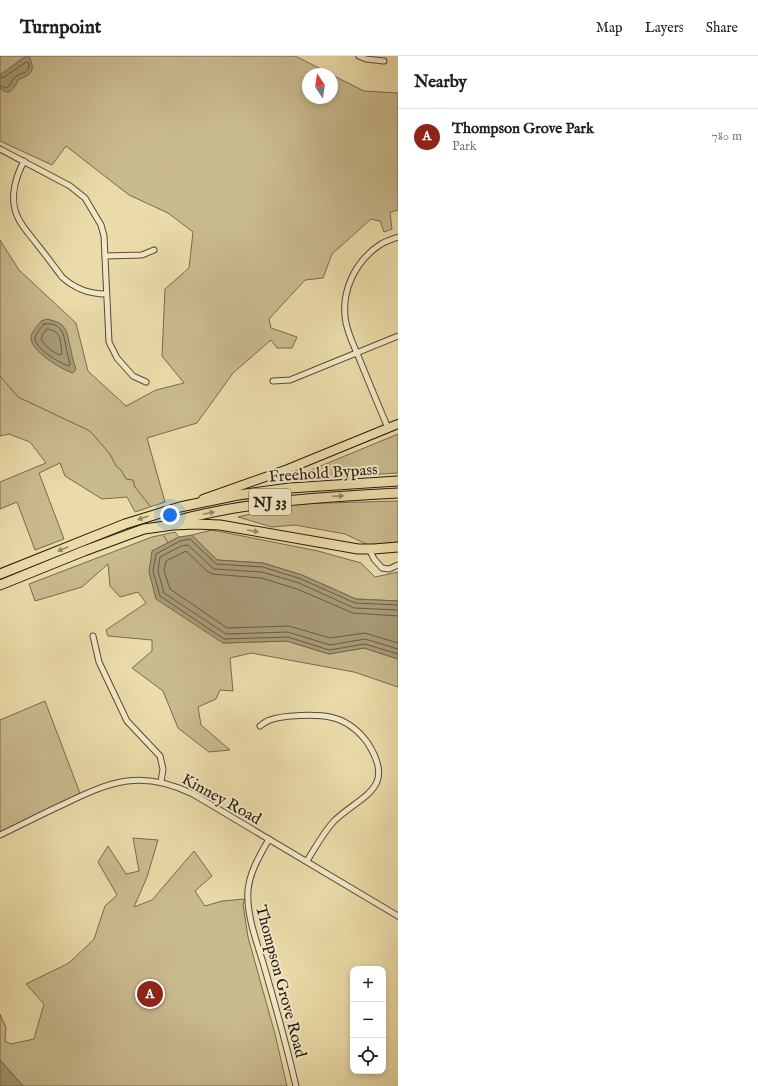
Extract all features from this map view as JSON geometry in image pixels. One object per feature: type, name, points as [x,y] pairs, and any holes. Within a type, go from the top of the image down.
[{"type":"highway","name":"Freehold Bypass","points":[[180,507],[238,495],[290,488],[398,481]]},
{"type":"highway","name":"Freehold Bypass","points":[[144,530],[201,514],[252,504],[300,498],[398,493]]},
{"type":"highway","name":"NJ 33","points":[[0,574],[126,524],[180,507]]},
{"type":"highway","points":[[144,530],[173,525],[220,525],[341,547],[369,549],[398,547]]},
{"type":"highway","name":"NJ 33","points":[[0,585],[84,551],[144,530]]},
{"type":"main road","points":[[180,507],[288,469],[398,424]]},
{"type":"street","points":[[359,56],[366,59],[384,61]]},
{"type":"street","points":[[0,149],[70,186],[85,198],[91,206],[101,225],[104,236],[109,342],[117,358],[133,376],[146,382]]},
{"type":"street","points":[[24,161],[17,174],[14,184],[15,209],[20,222],[62,277],[69,283],[92,294],[106,294]]},
{"type":"street","points":[[388,428],[346,323],[345,304],[352,275],[361,261],[383,243],[398,237]]},
{"type":"street","points":[[104,256],[142,255],[154,250]]},
{"type":"street","points":[[273,381],[290,380],[398,336]]},
{"type":"street","points":[[369,549],[377,564],[382,568],[389,568],[398,565]]},
{"type":"street","points":[[93,636],[100,662],[127,721],[160,756],[163,769],[161,782]]},
{"type":"street","points":[[260,726],[268,720],[277,718],[316,716],[335,718],[348,724],[360,733],[370,745],[378,760],[380,769],[379,778],[373,791],[331,824],[307,861]]},
{"type":"street","name":"Kinney Road","points":[[0,835],[102,786],[129,780],[161,782],[193,794],[398,916]]},
{"type":"street","name":"Thompson Grove Road","points":[[269,839],[251,874],[248,889],[248,910],[277,1011],[296,1086]]},
{"type":"shaded area","points":[[0,56],[295,56],[319,68],[302,68],[302,104],[338,104],[338,78],[364,91],[398,93],[398,210],[390,212],[392,229],[384,232],[380,221],[371,219],[332,254],[323,278],[305,280],[269,319],[271,328],[297,337],[292,348],[277,348],[271,340],[233,373],[197,423],[147,438],[165,502],[135,512],[127,497],[102,499],[65,476],[60,463],[39,473],[64,539],[35,550],[17,502],[0,509],[0,482],[46,463],[30,442],[9,434],[0,436],[0,240],[19,270],[76,323],[88,371],[126,406],[156,390],[184,383],[162,356],[165,289],[189,268],[193,232],[168,213],[129,195],[66,146],[52,165],[0,141]]},
{"type":"shaded area","points":[[398,434],[398,473],[289,479]]},
{"type":"shaded area","points":[[398,501],[398,542],[368,545],[345,534],[295,525],[272,527],[238,517],[291,504]]},
{"type":"shaded area","points":[[212,530],[318,551],[361,563],[375,577],[398,572],[398,601],[356,599],[302,575],[263,563],[217,560],[192,535]]},
{"type":"shaded area","points":[[175,532],[179,537],[152,551],[223,643],[287,641],[329,654],[364,648],[398,659],[398,687],[354,672],[251,653],[230,658],[233,691],[220,690],[216,699],[198,707],[201,725],[230,750],[209,752],[178,728],[163,691],[132,668],[152,651],[152,640],[108,636],[106,630],[146,603],[138,592],[120,597],[110,586],[108,564],[82,587],[35,601],[29,584],[152,537]]},
{"type":"shaded area","points":[[45,701],[81,796],[0,836],[0,720]]},
{"type":"shaded area","points":[[133,838],[158,840],[147,877],[134,907],[152,900],[194,851],[212,876],[195,891],[205,906],[222,901],[245,899],[243,904],[248,937],[275,1034],[287,1086],[23,1086],[0,1060],[0,1014],[6,1028],[5,1041],[11,1044],[34,1039],[44,1004],[26,984],[69,963],[94,939],[105,906],[117,895],[98,862],[108,846],[126,874],[139,871]]},
{"type":"water","points":[[26,56],[29,56],[32,71],[27,76],[19,79],[9,92],[3,91],[0,88],[0,75]]},
{"type":"water","points":[[47,319],[59,323],[63,326],[67,333],[72,358],[76,369],[73,373],[47,359],[35,348],[32,342],[31,337],[34,330],[41,321]]},
{"type":"water","points":[[192,535],[217,560],[263,563],[302,575],[356,599],[398,601],[398,659],[364,648],[329,654],[287,641],[223,643],[156,599],[149,572],[152,551],[179,537]]},
{"type":"water","points":[[0,1060],[23,1086],[0,1086]]},
{"type":"waterway","points":[[0,376],[18,397],[90,431],[110,454],[116,466],[121,470],[126,479],[133,480],[135,487],[150,506]]},
{"type":"waterway","points":[[164,536],[168,543]]},
{"type":"place","name":"Thompson Grove Park","points":[[150,994]]}]
